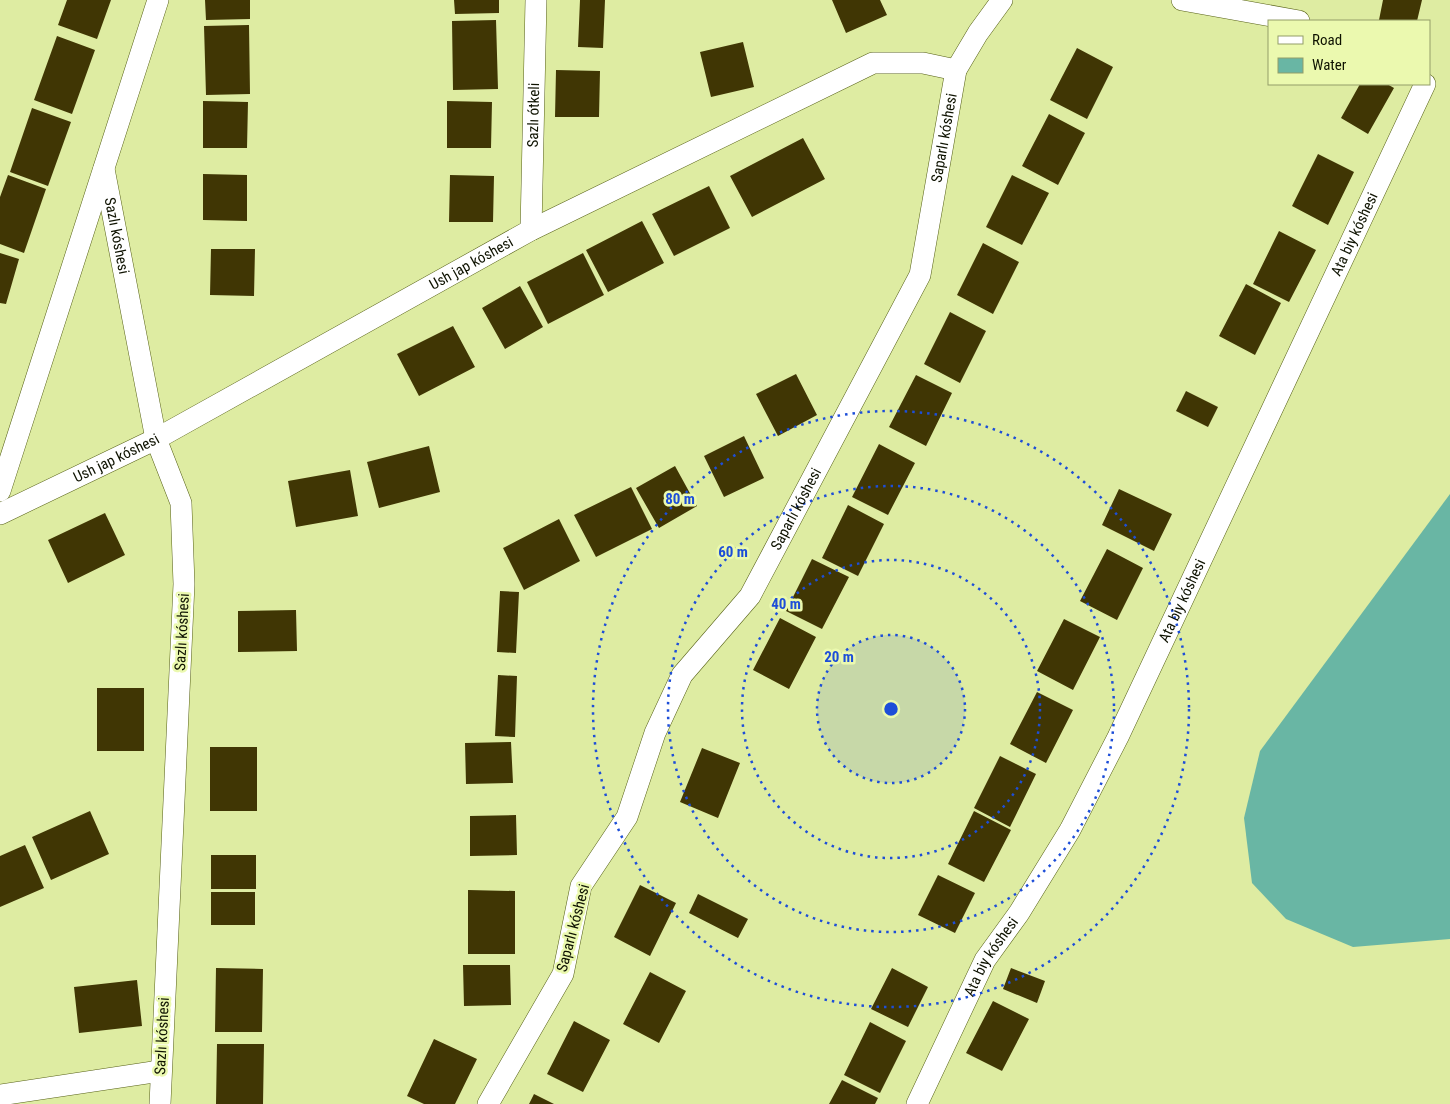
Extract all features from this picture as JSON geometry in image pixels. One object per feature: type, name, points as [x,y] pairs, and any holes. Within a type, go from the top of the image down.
[{"type":"street","name":"Sazlı kóshesi","points":[[0,491],[158,0]]},
{"type":"street","name":"Sazlı ótkeli","points":[[531,230],[536,0]]},
{"type":"street","name":"Saparlı kóshesi","points":[[488,1104],[563,974],[581,886],[627,817],[655,733],[682,675],[750,596],[920,275],[956,70],[978,33],[1002,0]]},
{"type":"street","points":[[1182,0],[1293,20]]},
{"type":"street","name":"Ush jap kóshesi","points":[[0,514],[156,439],[531,230],[873,63],[923,63],[956,70]]},
{"type":"street","name":"Ata biy kóshesi","points":[[917,1104],[985,960],[1018,913],[1070,830],[1118,737],[1424,85]]},
{"type":"street","name":"Sazlı kóshesi","points":[[104,169],[156,439],[180,503],[184,584],[160,1071],[160,1104]]},
{"type":"street","points":[[0,1095],[160,1071]]},
{"type":"water","points":[[1450,494],[1450,939],[1353,947],[1286,919],[1252,883],[1244,818],[1260,751]]},
{"type":"building","points":[[67,0],[111,0],[97,39],[58,25]]},
{"type":"building","points":[[205,0],[250,0],[250,19],[206,20]]},
{"type":"building","points":[[454,0],[499,0],[499,13],[455,14]]},
{"type":"building","points":[[580,0],[605,0],[603,48],[578,47]]},
{"type":"building","points":[[832,0],[880,0],[887,15],[846,33]]},
{"type":"building","points":[[1383,0],[1422,0],[1417,20],[1379,20]]},
{"type":"building","points":[[496,20],[498,89],[453,90],[452,21]]},
{"type":"building","points":[[249,25],[250,94],[206,95],[204,26]]},
{"type":"building","points":[[57,36],[95,50],[72,114],[34,100]]},
{"type":"building","points":[[743,42],[754,87],[711,97],[700,52]]},
{"type":"building","points":[[1077,48],[1113,67],[1087,119],[1050,100]]},
{"type":"building","points":[[556,70],[600,71],[599,117],[555,117]]},
{"type":"building","points":[[1359,85],[1389,85],[1394,88],[1368,134],[1341,118]]},
{"type":"building","points":[[203,101],[248,102],[247,148],[203,148]]},
{"type":"building","points":[[447,101],[492,102],[491,148],[447,148]]},
{"type":"building","points":[[32,108],[71,122],[48,186],[10,172]]},
{"type":"building","points":[[1049,114],[1085,133],[1058,185],[1022,166]]},
{"type":"building","points":[[803,138],[825,179],[752,217],[730,176]]},
{"type":"building","points":[[1318,154],[1354,172],[1328,225],[1292,206]]},
{"type":"building","points":[[203,174],[247,175],[247,221],[203,220]]},
{"type":"building","points":[[8,175],[46,189],[24,253],[0,244],[0,197]]},
{"type":"building","points":[[450,175],[494,176],[493,222],[449,222]]},
{"type":"building","points":[[1012,175],[1049,193],[1022,245],[986,227]]},
{"type":"building","points":[[709,186],[730,228],[674,256],[652,214]]},
{"type":"building","points":[[642,221],[664,263],[608,292],[586,250]]},
{"type":"building","points":[[1279,231],[1316,250],[1289,302],[1253,284]]},
{"type":"building","points":[[983,243],[1019,262],[993,314],[957,295]]},
{"type":"building","points":[[211,249],[255,249],[254,296],[210,295]]},
{"type":"building","points":[[0,253],[19,259],[6,304],[0,303]]},
{"type":"building","points":[[583,253],[604,295],[548,324],[527,282]]},
{"type":"building","points":[[1246,284],[1281,303],[1255,355],[1219,336]]},
{"type":"building","points":[[520,286],[543,327],[505,349],[482,308]]},
{"type":"building","points":[[950,312],[986,331],[960,383],[924,364]]},
{"type":"building","points":[[453,326],[475,367],[419,396],[397,354]]},
{"type":"building","points":[[796,374],[817,415],[778,436],[756,394]]},
{"type":"building","points":[[916,375],[952,393],[926,446],[889,427]]},
{"type":"building","points":[[1186,391],[1218,407],[1208,427],[1176,411]]},
{"type":"building","points":[[744,436],[764,478],[724,497],[704,456]]},
{"type":"building","points":[[879,444],[915,463],[888,515],[852,497]]},
{"type":"building","points":[[429,446],[440,492],[379,508],[367,462]]},
{"type":"building","points":[[675,466],[697,506],[659,528],[636,488]]},
{"type":"building","points":[[350,470],[358,516],[296,527],[288,481]]},
{"type":"building","points":[[631,487],[652,529],[596,557],[574,515]]},
{"type":"building","points":[[1119,489],[1172,514],[1154,551],[1102,525]]},
{"type":"building","points":[[848,505],[884,524],[858,576],[822,558]]},
{"type":"building","points":[[105,513],[125,555],[68,583],[48,540]]},
{"type":"building","points":[[559,519],[580,561],[524,590],[503,548]]},
{"type":"building","points":[[1107,549],[1143,568],[1117,620],[1080,601]]},
{"type":"building","points":[[812,559],[849,577],[822,629],[786,611]]},
{"type":"building","points":[[500,591],[519,592],[516,653],[497,652]]},
{"type":"building","points":[[296,610],[297,651],[238,652],[238,611]]},
{"type":"building","points":[[780,618],[816,637],[789,689],[753,670]]},
{"type":"building","points":[[1064,619],[1100,637],[1073,690],[1037,671]]},
{"type":"building","points":[[498,675],[517,676],[515,737],[495,736]]},
{"type":"building","points":[[97,688],[144,688],[144,751],[97,751]]},
{"type":"building","points":[[1037,692],[1073,710],[1046,763],[1010,744]]},
{"type":"building","points":[[511,742],[513,783],[466,784],[465,743]]},
{"type":"building","points":[[210,747],[257,747],[257,811],[210,811]]},
{"type":"building","points":[[702,748],[740,763],[718,818],[680,802]]},
{"type":"building","points":[[1000,756],[1036,774],[1010,827],[974,808]]},
{"type":"building","points":[[90,811],[109,854],[51,880],[32,837]]},
{"type":"building","points":[[974,811],[1011,830],[984,882],[948,864]]},
{"type":"building","points":[[516,815],[517,855],[470,856],[470,816]]},
{"type":"building","points":[[25,845],[44,888],[0,907],[0,856]]},
{"type":"building","points":[[211,855],[256,855],[256,889],[211,889]]},
{"type":"building","points":[[938,875],[975,893],[955,933],[918,915]]},
{"type":"building","points":[[640,885],[676,903],[650,956],[614,937]]},
{"type":"building","points":[[468,890],[515,891],[515,954],[468,954]]},
{"type":"building","points":[[211,892],[255,892],[255,925],[211,925]]},
{"type":"building","points":[[698,894],[748,919],[738,938],[689,913]]},
{"type":"building","points":[[463,965],[510,965],[511,1005],[464,1006]]},
{"type":"building","points":[[216,968],[263,969],[262,1032],[215,1032]]},
{"type":"building","points":[[892,968],[928,987],[908,1027],[871,1009]]},
{"type":"building","points":[[1011,968],[1045,981],[1037,1003],[1003,989]]},
{"type":"building","points":[[650,972],[686,991],[659,1043],[623,1024]]},
{"type":"building","points":[[137,980],[142,1026],[79,1033],[74,987]]},
{"type":"building","points":[[993,1001],[1029,1019],[1002,1071],[966,1053]]},
{"type":"building","points":[[574,1021],[610,1040],[583,1092],[547,1074]]},
{"type":"building","points":[[870,1022],[906,1041],[880,1093],[844,1075]]},
{"type":"building","points":[[434,1039],[477,1059],[455,1104],[424,1104],[407,1096]]},
{"type":"building","points":[[217,1044],[264,1044],[263,1104],[216,1104]]},
{"type":"building","points":[[842,1080],[878,1098],[875,1104],[829,1104]]},
{"type":"building","points":[[534,1094],[554,1104],[529,1104]]}]
